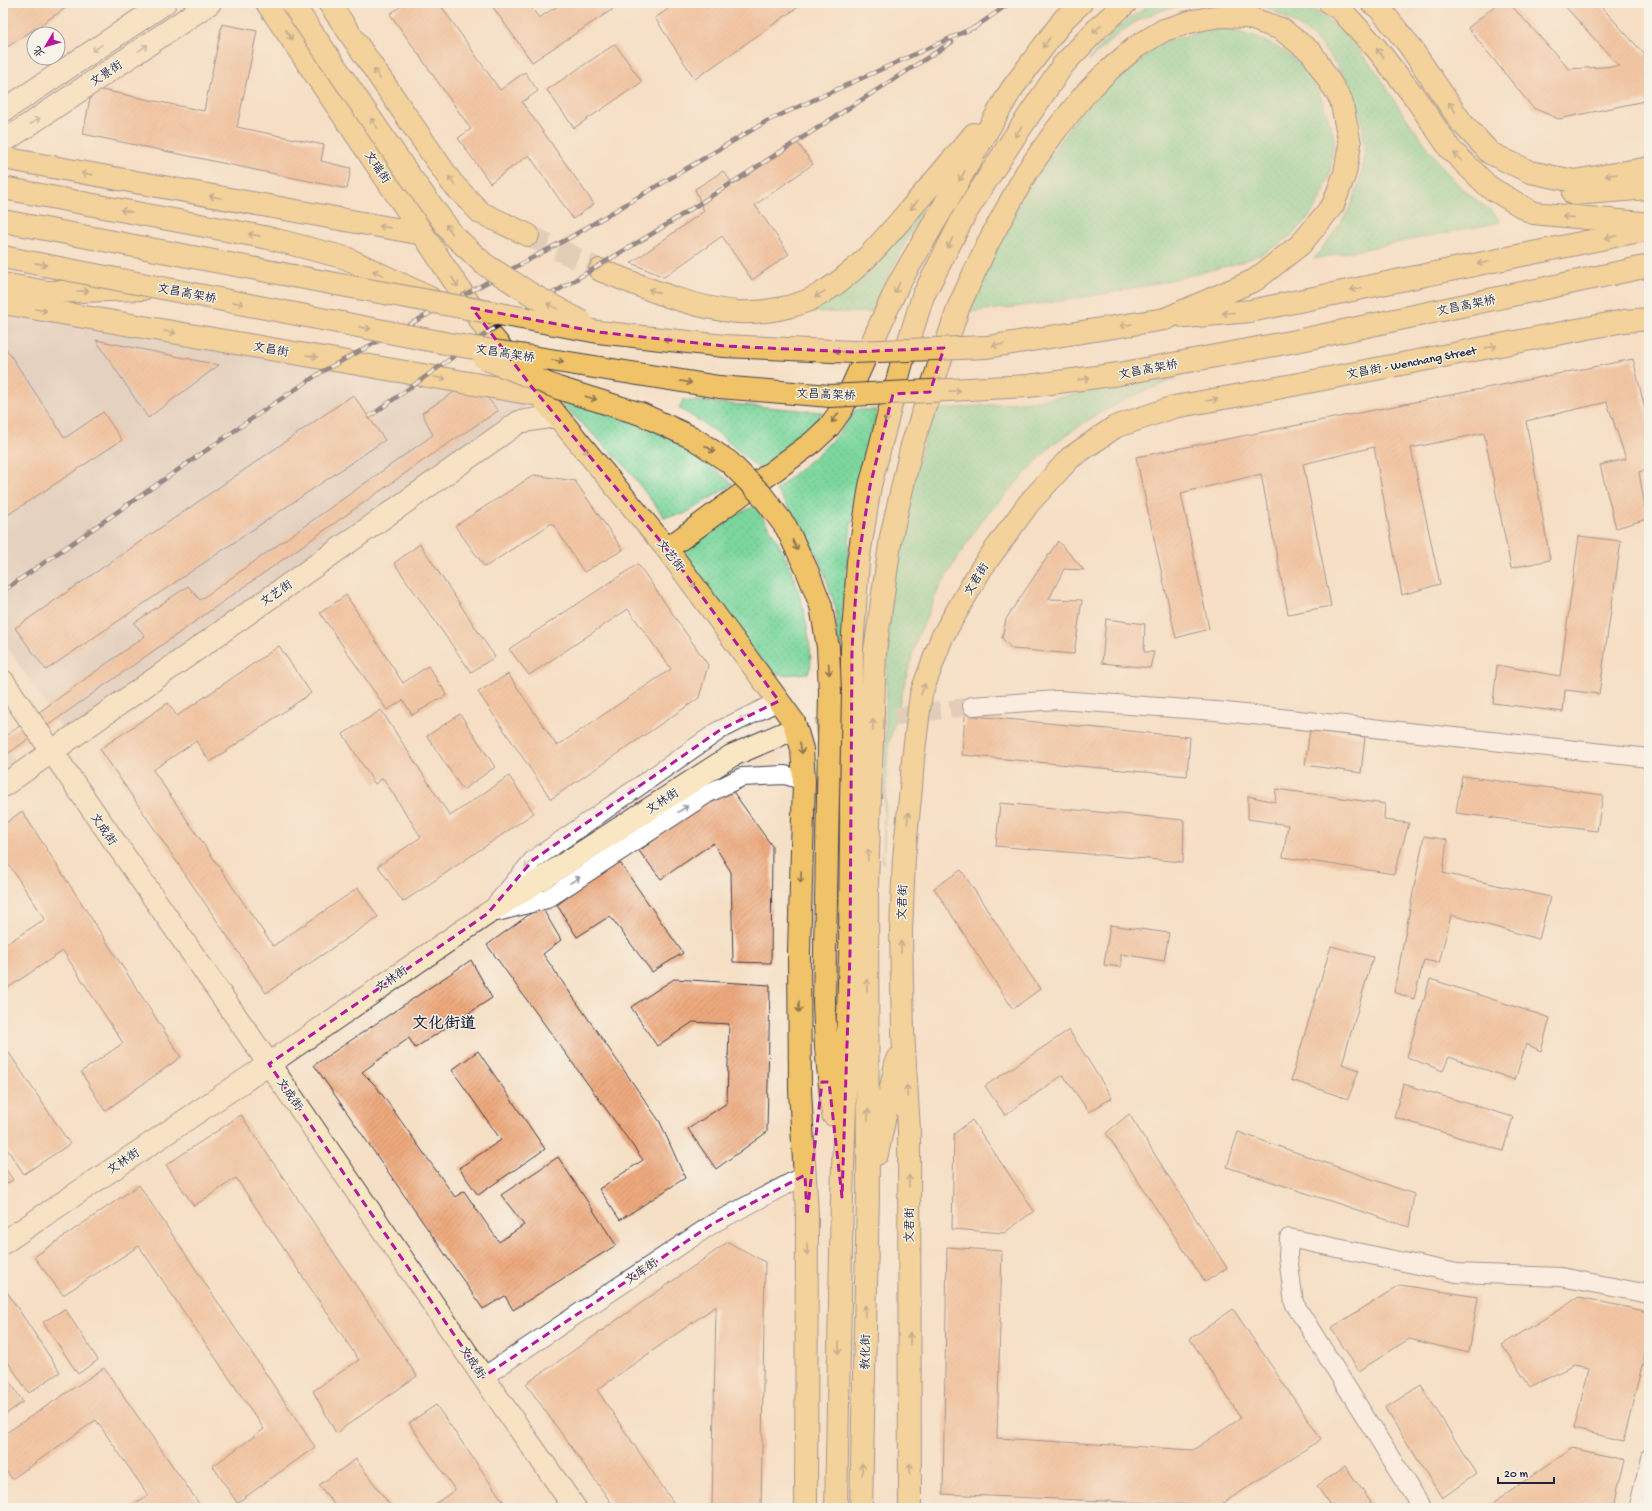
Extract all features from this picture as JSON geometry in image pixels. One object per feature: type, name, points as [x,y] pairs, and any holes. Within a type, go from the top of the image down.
[{"type":"highway","name":"文瑞街","points":[[266,3],[488,332]]},
{"type":"highway","points":[[292,3],[407,172],[453,235],[484,264],[530,294],[598,332]]},
{"type":"highway","points":[[329,3],[452,183],[481,213],[528,235]]},
{"type":"highway","points":[[600,270],[650,290],[698,305],[739,312],[779,310],[817,296],[850,273],[882,243],[1012,90],[1064,20],[1081,3]]},
{"type":"highway","points":[[836,1508],[842,1197],[850,953],[852,649],[858,562],[870,486],[901,366],[923,296],[965,214],[1063,65],[1099,26],[1126,3]]},
{"type":"highway","points":[[1330,3],[1341,10],[1376,48],[1414,96],[1450,148],[1489,187],[1533,213],[1649,224]]},
{"type":"highway","points":[[1372,3],[1380,9],[1409,45],[1462,123],[1490,153],[1525,185],[1575,194],[1648,181]]},
{"type":"highway","points":[[868,1196],[867,884],[875,651],[891,537],[912,445],[959,306],[987,245],[1026,173],[1056,130],[1086,93],[1109,70],[1136,47],[1164,30],[1192,21],[1220,16],[1247,17],[1280,29],[1312,53],[1341,100],[1350,144],[1345,173],[1333,205],[1301,244],[1255,280],[1165,319]]},
{"type":"highway","points":[[667,549],[813,442],[828,427],[842,409],[898,285],[1012,90]]},
{"type":"highway","points":[[3,158],[423,234]]},
{"type":"highway","points":[[3,188],[269,238],[346,258],[438,302]]},
{"type":"highway","points":[[3,221],[598,332],[724,346],[853,352],[988,346],[1165,319],[1250,311],[1649,229]]},
{"type":"highway","name":"文昌高架桥","points":[[3,257],[450,344],[719,387],[830,396],[1028,386],[1119,374],[1293,341],[1649,266]]},
{"type":"highway","points":[[3,284],[47,292],[165,288]]},
{"type":"highway","name":"文昌街","points":[[3,303],[539,395]]},
{"type":"highway","points":[[1624,321],[1649,314]]},
{"type":"highway","name":"文昌街 - Wenchang Street","points":[[1174,407],[1624,321],[1649,319]]},
{"type":"highway","name":"文艺街","points":[[488,332],[667,549],[779,701]]},
{"type":"highway","points":[[450,344],[558,388],[641,414],[693,438],[729,462],[761,494],[786,527],[807,570],[822,606],[828,647],[830,692],[824,1002],[826,1048],[842,1197]]},
{"type":"highway","name":"文君街","points":[[910,1508],[909,1130],[903,1032],[901,925],[904,858],[912,788],[913,759],[921,694],[942,637],[981,569],[1029,503],[1070,458],[1115,427],[1174,407]]},
{"type":"highway","points":[[779,701],[794,722],[802,749],[804,781],[798,951],[800,1090],[807,1215],[806,1508]]},
{"type":"highway","points":[[868,1196],[903,1032]]},
{"type":"highway","points":[[807,1215],[826,1048]]},
{"type":"highway","name":"教化街","points":[[861,1508],[868,1196]]},
{"type":"street","points":[[3,111],[165,3]]},
{"type":"street","name":"文景街","points":[[3,142],[210,3]]},
{"type":"street","name":"文艺街","points":[[3,786],[519,422],[556,416]]},
{"type":"street","name":"文成街","points":[[3,681],[269,1064],[483,1377],[576,1508]]},
{"type":"street","points":[[972,706],[1058,700],[1216,712],[1649,758]]},
{"type":"street","points":[[487,914],[533,860],[720,730],[779,701]]},
{"type":"street","name":"文林街","points":[[3,1243],[269,1064],[487,914],[731,756],[789,731]]},
{"type":"street","points":[[487,914],[546,899],[707,794],[742,777],[785,775],[804,781]]},
{"type":"street","name":"文库街","points":[[483,1377],[714,1223],[805,1175]]},
{"type":"street","points":[[1422,1508],[1294,1303],[1288,1257],[1290,1238],[1457,1273],[1561,1277],[1649,1294]]},
{"type":"street","points":[[1638,1508],[1649,1459]]},
{"type":"highlighted area","points":[[472,308],[598,332],[724,346],[853,352],[944,348],[930,392],[893,394],[870,486],[858,562],[852,649],[850,953],[842,1197],[829,1082],[822,1082],[807,1215],[805,1175],[714,1223],[483,1377],[269,1064],[487,914],[533,860],[720,730],[779,701],[667,549],[531,386]]},
{"type":"shaded area","points":[[3,301],[531,386],[519,422],[69,739],[3,641]]},
{"type":"shaded area","points":[[3,743],[23,772],[3,786]]},
{"type":"green space","points":[[1152,3],[1191,3],[1159,11],[1134,23],[1120,33],[1088,61],[1115,29]]},
{"type":"green space","points":[[1248,3],[1301,3],[1326,17],[1352,42],[1377,72],[1399,108],[1442,167],[1462,189],[1495,214],[1500,222],[1314,259],[1346,214],[1356,195],[1363,166],[1364,149],[1364,132],[1360,115],[1348,83],[1339,68],[1316,40],[1308,33],[1278,14],[1260,5]]},
{"type":"green space","points":[[1223,28],[1243,33],[1276,46],[1301,66],[1311,79],[1320,95],[1334,141],[1332,158],[1330,171],[1322,196],[1316,207],[1300,227],[1290,236],[1269,250],[1238,263],[1167,281],[1082,298],[967,312],[1013,213],[1045,163],[1078,116],[1134,61],[1161,43],[1196,33]]},
{"type":"green space","points":[[923,209],[891,271],[874,312],[794,312]]},
{"type":"green space","points":[[1177,378],[1130,397],[1091,418],[1052,445],[981,521],[940,586],[916,641],[888,746],[883,863],[887,663],[893,574],[904,507],[934,410],[1033,401]]},
{"type":"green space","points":[[557,399],[660,430],[696,453],[733,484],[684,514],[664,517],[626,467]]},
{"type":"green space","points":[[683,400],[823,412],[806,433],[759,469],[718,433],[679,408]]},
{"type":"green space","points":[[855,410],[877,410],[851,525],[843,604],[839,696],[836,609],[821,563],[800,524],[776,490],[821,451],[840,432]]},
{"type":"green space","points":[[754,506],[775,537],[797,586],[809,640],[811,662],[808,673],[783,675],[766,669],[683,552],[697,536],[706,530]]},
{"type":"building","points":[[3,3],[73,3],[39,26],[26,26],[26,35],[3,50]]},
{"type":"building","points":[[405,3],[439,3],[500,90],[525,72],[538,91],[522,102],[594,204],[573,219],[529,155],[490,183],[458,138],[471,129],[390,14]]},
{"type":"building","points":[[490,3],[528,3],[539,18],[559,5],[558,3],[609,3],[613,9],[532,62]]},
{"type":"building","points":[[677,3],[804,3],[695,79],[655,18]]},
{"type":"building","points":[[1498,3],[1509,3],[1569,69],[1619,66],[1562,3],[1598,3],[1645,55],[1649,55],[1649,100],[1559,119],[1533,108],[1468,28]]},
{"type":"building","points":[[222,24],[257,31],[237,127],[324,145],[321,161],[351,168],[347,189],[83,134],[92,88],[204,111]]},
{"type":"building","points":[[615,44],[642,82],[574,128],[547,90]]},
{"type":"building","points":[[796,141],[813,164],[755,205],[789,254],[752,280],[722,236],[664,277],[631,263],[704,211],[695,189],[723,171],[734,185]]},
{"type":"building","points":[[96,340],[219,365],[148,418]]},
{"type":"building","points":[[3,344],[65,438],[103,412],[122,440],[3,518]]},
{"type":"building","points":[[1633,359],[1649,426],[1649,469],[1639,472],[1647,519],[1616,528],[1600,465],[1626,459],[1607,402],[1526,421],[1550,560],[1511,568],[1484,433],[1411,448],[1440,584],[1402,595],[1374,447],[1303,464],[1331,606],[1288,614],[1261,474],[1181,493],[1209,629],[1176,638],[1136,457]]},
{"type":"building","points":[[473,380],[498,411],[441,448],[3,757],[3,738],[145,636],[134,623],[188,586],[200,600],[433,435],[422,413]]},
{"type":"building","points":[[353,395],[385,440],[46,670],[15,628]]},
{"type":"building","points":[[534,475],[575,481],[623,550],[584,572],[552,523],[485,567],[455,526]]},
{"type":"building","points":[[1579,536],[1621,541],[1599,694],[1565,690],[1563,712],[1493,703],[1497,665],[1560,676]]},
{"type":"building","points":[[1058,541],[1084,570],[1064,569],[1049,599],[1082,600],[1074,654],[1012,649],[1002,638],[1006,619]]},
{"type":"building","points":[[420,544],[495,657],[471,672],[394,563]]},
{"type":"building","points":[[638,564],[708,665],[699,698],[551,799],[478,692],[508,674],[557,746],[671,669],[628,609],[529,675],[509,649]]},
{"type":"building","points":[[346,595],[403,683],[428,666],[447,695],[412,715],[403,700],[387,710],[320,613]]},
{"type":"building","points":[[1106,619],[1145,624],[1144,652],[1154,652],[1150,668],[1102,663]]},
{"type":"building","points":[[279,646],[311,693],[210,762],[196,741],[153,770],[273,946],[358,888],[378,917],[266,993],[100,749],[168,703],[177,716]]},
{"type":"building","points":[[381,710],[450,816],[509,776],[534,813],[403,902],[378,866],[421,837],[383,778],[375,784],[343,734]]},
{"type":"building","points":[[460,714],[495,767],[463,790],[427,736]]},
{"type":"building","points":[[965,715],[1190,737],[1187,776],[962,755]]},
{"type":"building","points":[[1310,730],[1365,737],[1361,773],[1305,765]]},
{"type":"building","points":[[1462,776],[1603,795],[1597,831],[1456,813]]},
{"type":"building","points":[[729,786],[772,846],[771,963],[733,962],[731,872],[713,843],[661,879],[639,851]]},
{"type":"building","points":[[1276,789],[1385,804],[1384,820],[1409,823],[1394,874],[1283,857],[1288,825],[1248,819],[1248,796],[1275,802]]},
{"type":"building","points":[[1000,803],[1184,820],[1183,862],[996,846]]},
{"type":"building","points":[[22,811],[181,1057],[105,1111],[81,1072],[123,1043],[63,951],[3,991],[3,946],[45,919],[7,862],[3,865],[3,825]]},
{"type":"building","points":[[1424,836],[1447,840],[1443,873],[1550,897],[1539,939],[1451,915],[1439,963],[1424,960],[1414,999],[1394,992]]},
{"type":"building","points":[[618,860],[683,953],[652,972],[610,916],[577,937],[557,905]]},
{"type":"building","points":[[961,870],[1040,989],[1013,1009],[934,888]]},
{"type":"building","points":[[541,906],[561,940],[543,954],[660,1122],[685,1178],[620,1220],[599,1189],[643,1160],[487,945]]},
{"type":"building","points":[[1110,925],[1169,933],[1164,961],[1121,954],[1121,967],[1104,965]]},
{"type":"building","points":[[1331,946],[1373,957],[1342,1064],[1359,1070],[1348,1099],[1291,1080]]},
{"type":"building","points":[[471,960],[492,998],[415,1048],[409,1038],[362,1072],[376,1086],[455,1197],[464,1191],[499,1242],[524,1225],[501,1195],[558,1157],[616,1245],[513,1310],[505,1296],[483,1309],[314,1065]]},
{"type":"building","points":[[674,979],[770,985],[767,1132],[716,1169],[688,1129],[727,1103],[729,1024],[693,1022],[657,1046],[631,1007]]},
{"type":"building","points":[[1430,979],[1550,1018],[1541,1051],[1526,1044],[1515,1080],[1449,1057],[1443,1071],[1407,1057]]},
{"type":"building","points":[[1069,1030],[1112,1098],[1089,1112],[1063,1075],[1005,1115],[985,1086]]},
{"type":"building","points":[[3,1044],[70,1144],[24,1174],[3,1143]]},
{"type":"building","points":[[478,1051],[545,1149],[478,1195],[459,1168],[501,1140],[452,1070]]},
{"type":"building","points":[[1403,1084],[1513,1117],[1503,1151],[1394,1117]]},
{"type":"building","points":[[1129,1114],[1227,1268],[1205,1282],[1106,1133]]},
{"type":"building","points":[[241,1115],[417,1376],[336,1433],[313,1391],[359,1360],[236,1178],[194,1206],[166,1165]]},
{"type":"building","points":[[972,1120],[1034,1211],[1004,1233],[952,1229],[954,1134]]},
{"type":"building","points":[[1238,1132],[1414,1194],[1409,1227],[1227,1167]]},
{"type":"building","points":[[3,1165],[13,1180],[3,1186]]},
{"type":"building","points":[[139,1185],[315,1447],[237,1503],[213,1466],[264,1429],[139,1246],[63,1295],[34,1257]]},
{"type":"building","points":[[728,1242],[765,1262],[761,1508],[712,1508],[716,1306],[597,1390],[677,1508],[615,1508],[526,1384]]},
{"type":"building","points":[[947,1247],[1002,1251],[997,1438],[1193,1450],[1241,1418],[1190,1339],[1233,1309],[1321,1439],[1219,1506],[943,1494]]},
{"type":"building","points":[[1400,1285],[1478,1297],[1469,1353],[1409,1339],[1359,1371],[1331,1328]]},
{"type":"building","points":[[3,1286],[60,1372],[29,1393],[3,1355]]},
{"type":"building","points":[[1579,1297],[1649,1312],[1649,1338],[1623,1441],[1574,1429],[1589,1368],[1574,1365],[1530,1387],[1502,1345]]},
{"type":"building","points":[[65,1309],[98,1360],[78,1374],[43,1322]]},
{"type":"building","points":[[104,1368],[202,1508],[129,1508],[148,1495],[96,1420],[12,1479],[3,1467],[3,1435]]},
{"type":"building","points":[[3,1371],[23,1402],[3,1416]]},
{"type":"building","points":[[1421,1385],[1476,1474],[1442,1498],[1385,1408]]},
{"type":"building","points":[[436,1405],[505,1504],[499,1508],[429,1508],[455,1490],[409,1423]]},
{"type":"building","points":[[1573,1448],[1622,1460],[1611,1508],[1485,1508]]},
{"type":"building","points":[[356,1459],[392,1508],[337,1508],[319,1485]]},
{"type":"building","points":[[1345,1466],[1375,1508],[1332,1508],[1317,1486]]},
{"type":"tunnel","points":[[528,235],[600,270]]},
{"type":"tunnel","points":[[789,731],[972,706]]},
{"type":"railway","points":[[974,28],[1010,3]]},
{"type":"railway","points":[[3,591],[323,371],[569,238],[767,121],[977,26]]},
{"type":"railway","points":[[369,417],[488,332],[655,232],[952,42]]},
{"type":"district","name":"文化街道","points":[[444,1022]]}]
